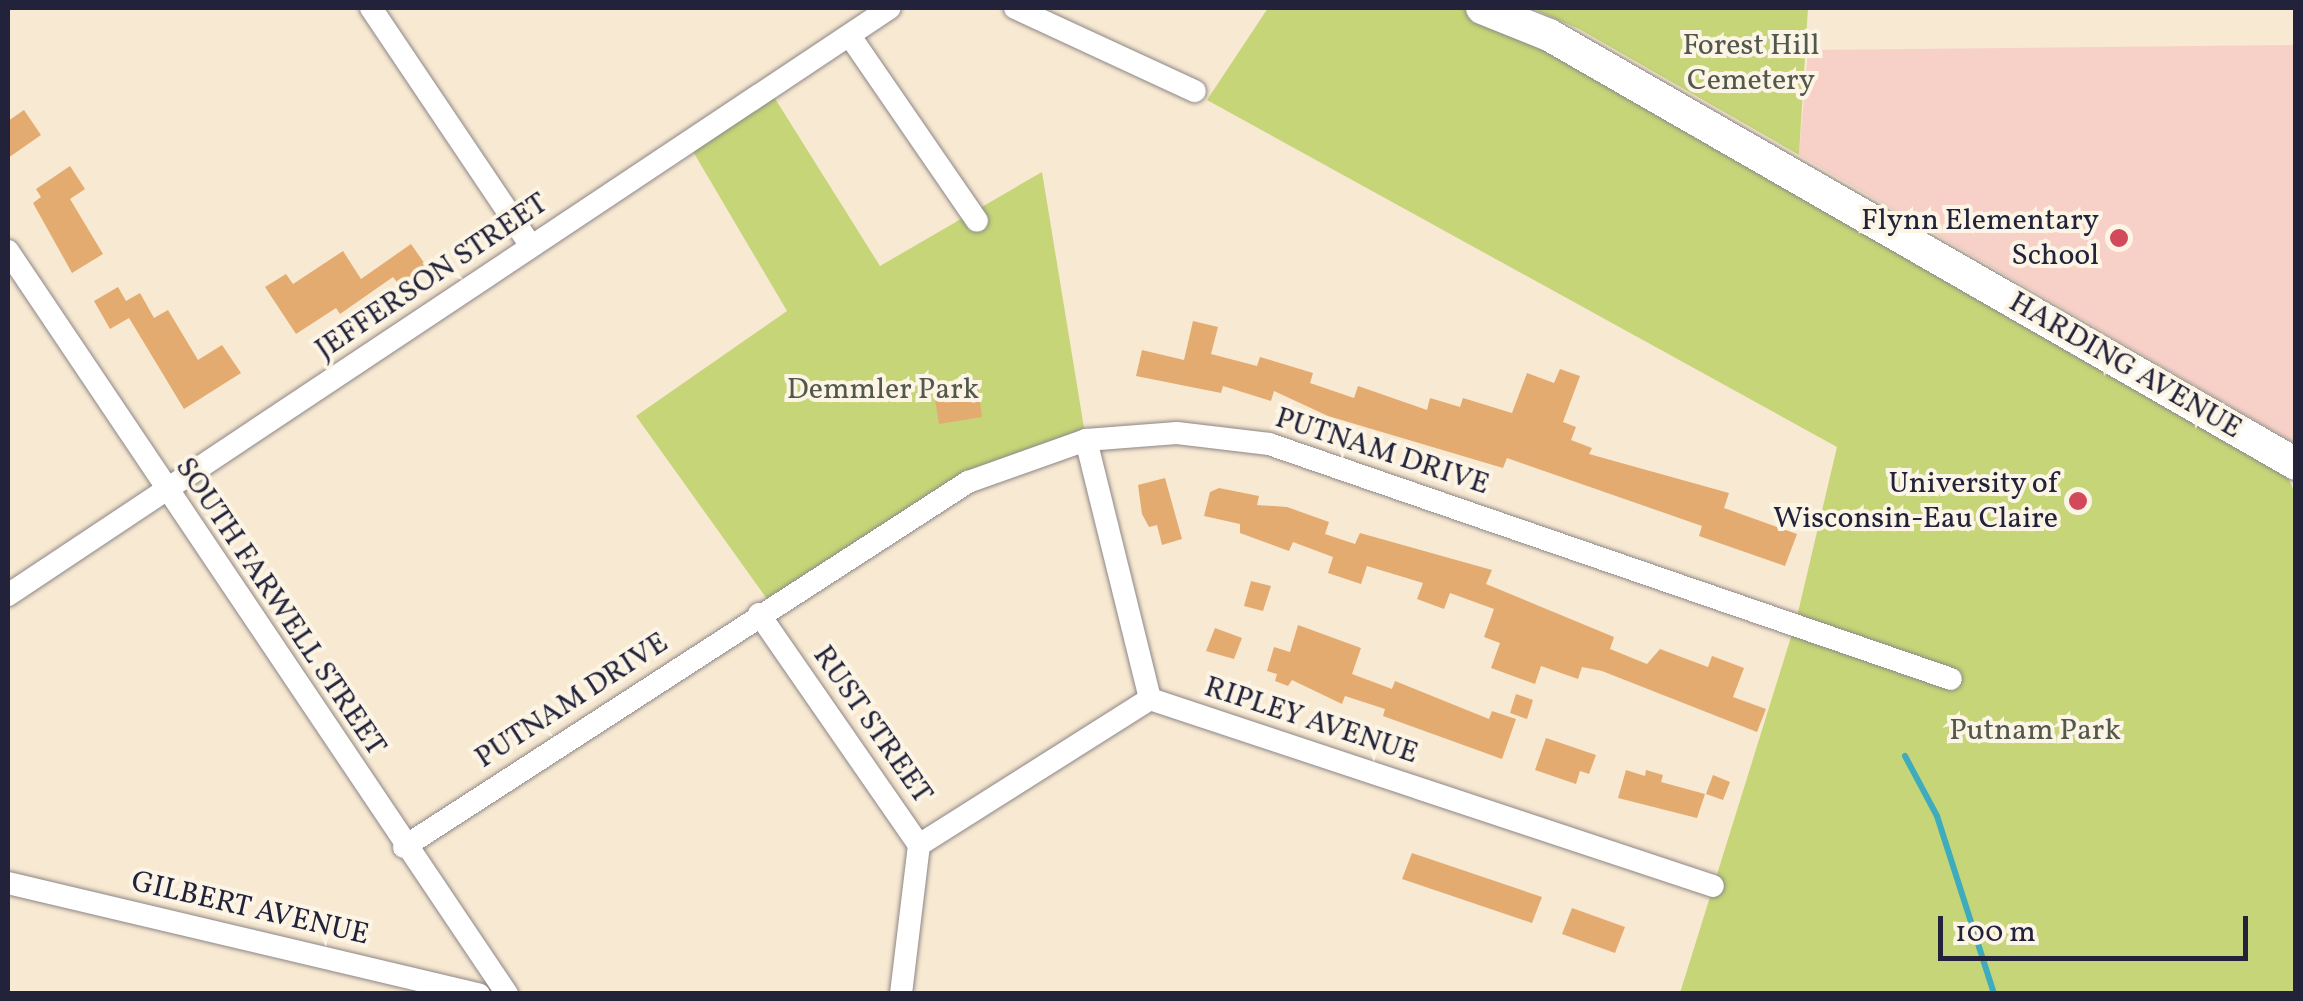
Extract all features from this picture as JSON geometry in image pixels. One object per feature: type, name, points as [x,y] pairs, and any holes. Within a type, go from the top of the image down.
[{"type":"main road","name":"HARDING AVENUE","points":[[1482,8],[1549,35],[2296,464]]},
{"type":"street","points":[[372,8],[531,246]]},
{"type":"street","name":"JEFFERSON STREET","points":[[8,595],[168,493],[890,8]]},
{"type":"street","points":[[1015,8],[1196,91]]},
{"type":"street","points":[[850,36],[977,221]]},
{"type":"street","name":"SOUTH FARWELL STREET","points":[[8,252],[404,847],[507,994]]},
{"type":"street","name":"PUTNAM DRIVE","points":[[404,847],[968,482],[1086,440],[1177,434],[1269,444],[1950,679]]},
{"type":"street","points":[[919,846],[1150,699],[1086,440]]},
{"type":"street","name":"RUST STREET","points":[[760,614],[919,846],[902,994]]},
{"type":"street","name":"RIPLEY AVENUE","points":[[1150,699],[1713,886]]},
{"type":"street","name":"GILBERT AVENUE","points":[[8,883],[479,994]]},
{"type":"shaded area","name":"Flynn Elementary School","points":[[2295,45],[2295,443],[1799,155],[1808,50]]},
{"type":"green space","name":"Putnam Park","points":[[1268,8],[1482,8],[2277,453],[2296,495],[2295,993],[1680,993],[1796,621],[1837,447],[1207,100]]},
{"type":"green space","name":"Forest Hill Cemetery","points":[[1531,8],[1808,8],[1799,155],[1579,29]]},
{"type":"green space","name":"Demmler Park","points":[[769,89],[880,266],[1042,172],[1086,440],[968,482],[772,606],[636,416],[787,311],[688,143]]},
{"type":"building","points":[[24,110],[41,135],[8,158],[8,121]]},
{"type":"building","points":[[70,166],[85,189],[70,199],[103,254],[72,273],[33,203],[41,197],[36,189]]},
{"type":"building","points":[[411,244],[427,267],[400,286],[393,277],[340,314],[336,308],[296,334],[265,287],[286,274],[293,284],[343,251],[361,279]]},
{"type":"building","points":[[118,287],[126,301],[140,293],[154,318],[168,310],[198,360],[222,345],[241,373],[184,409],[129,318],[110,329],[94,301]]},
{"type":"building","points":[[1193,321],[1218,327],[1211,354],[1257,366],[1260,357],[1313,373],[1310,383],[1354,398],[1358,386],[1427,410],[1430,398],[1460,407],[1463,398],[1512,413],[1527,373],[1554,383],[1560,369],[1580,376],[1563,422],[1576,427],[1571,440],[1592,448],[1589,454],[1729,493],[1724,508],[1797,534],[1785,566],[1699,536],[1702,526],[1507,458],[1503,468],[1328,416],[1274,391],[1271,401],[1223,386],[1221,393],[1136,376],[1142,350],[1184,360]]},
{"type":"building","points":[[978,386],[982,417],[939,424],[934,393]]},
{"type":"building","points":[[1165,478],[1182,539],[1162,545],[1157,525],[1149,527],[1142,514],[1138,485]]},
{"type":"building","points":[[1219,488],[1259,496],[1257,505],[1287,507],[1329,522],[1325,534],[1355,544],[1360,533],[1492,570],[1486,584],[1614,637],[1610,649],[1647,664],[1660,649],[1708,667],[1712,656],[1744,668],[1733,697],[1766,709],[1757,732],[1602,671],[1582,667],[1578,679],[1541,666],[1535,684],[1491,668],[1500,643],[1484,637],[1494,609],[1450,593],[1444,609],[1417,599],[1423,583],[1367,566],[1361,584],[1328,573],[1333,557],[1293,542],[1289,551],[1240,533],[1240,524],[1204,516],[1210,492]]},
{"type":"building","points":[[1251,581],[1271,586],[1263,611],[1244,606]]},
{"type":"building","points":[[1298,625],[1361,648],[1352,674],[1392,689],[1395,681],[1489,719],[1492,711],[1516,719],[1502,759],[1383,716],[1385,709],[1345,696],[1342,704],[1292,680],[1288,686],[1275,681],[1277,674],[1267,671],[1274,647],[1290,652]]},
{"type":"building","points":[[1215,628],[1242,638],[1234,659],[1206,651]]},
{"type":"building","points":[[1516,694],[1533,700],[1527,719],[1510,713]]},
{"type":"building","points":[[1546,738],[1596,755],[1589,774],[1580,771],[1576,784],[1535,770]]},
{"type":"building","points":[[1626,770],[1645,776],[1646,770],[1663,775],[1661,782],[1705,794],[1697,818],[1618,798]]},
{"type":"building","points":[[1713,775],[1730,782],[1723,800],[1706,794]]},
{"type":"building","points":[[1412,853],[1542,897],[1532,923],[1402,879]]},
{"type":"building","points":[[1572,908],[1625,927],[1615,953],[1562,934]]},
{"type":"waterway","points":[[1905,756],[1937,816],[1994,994]]},
{"type":"place","name":"Flynn Elementary School","points":[[2119,238]]},
{"type":"place","name":"University of Wisconsin-Eau Claire","points":[[2078,501]]}]
